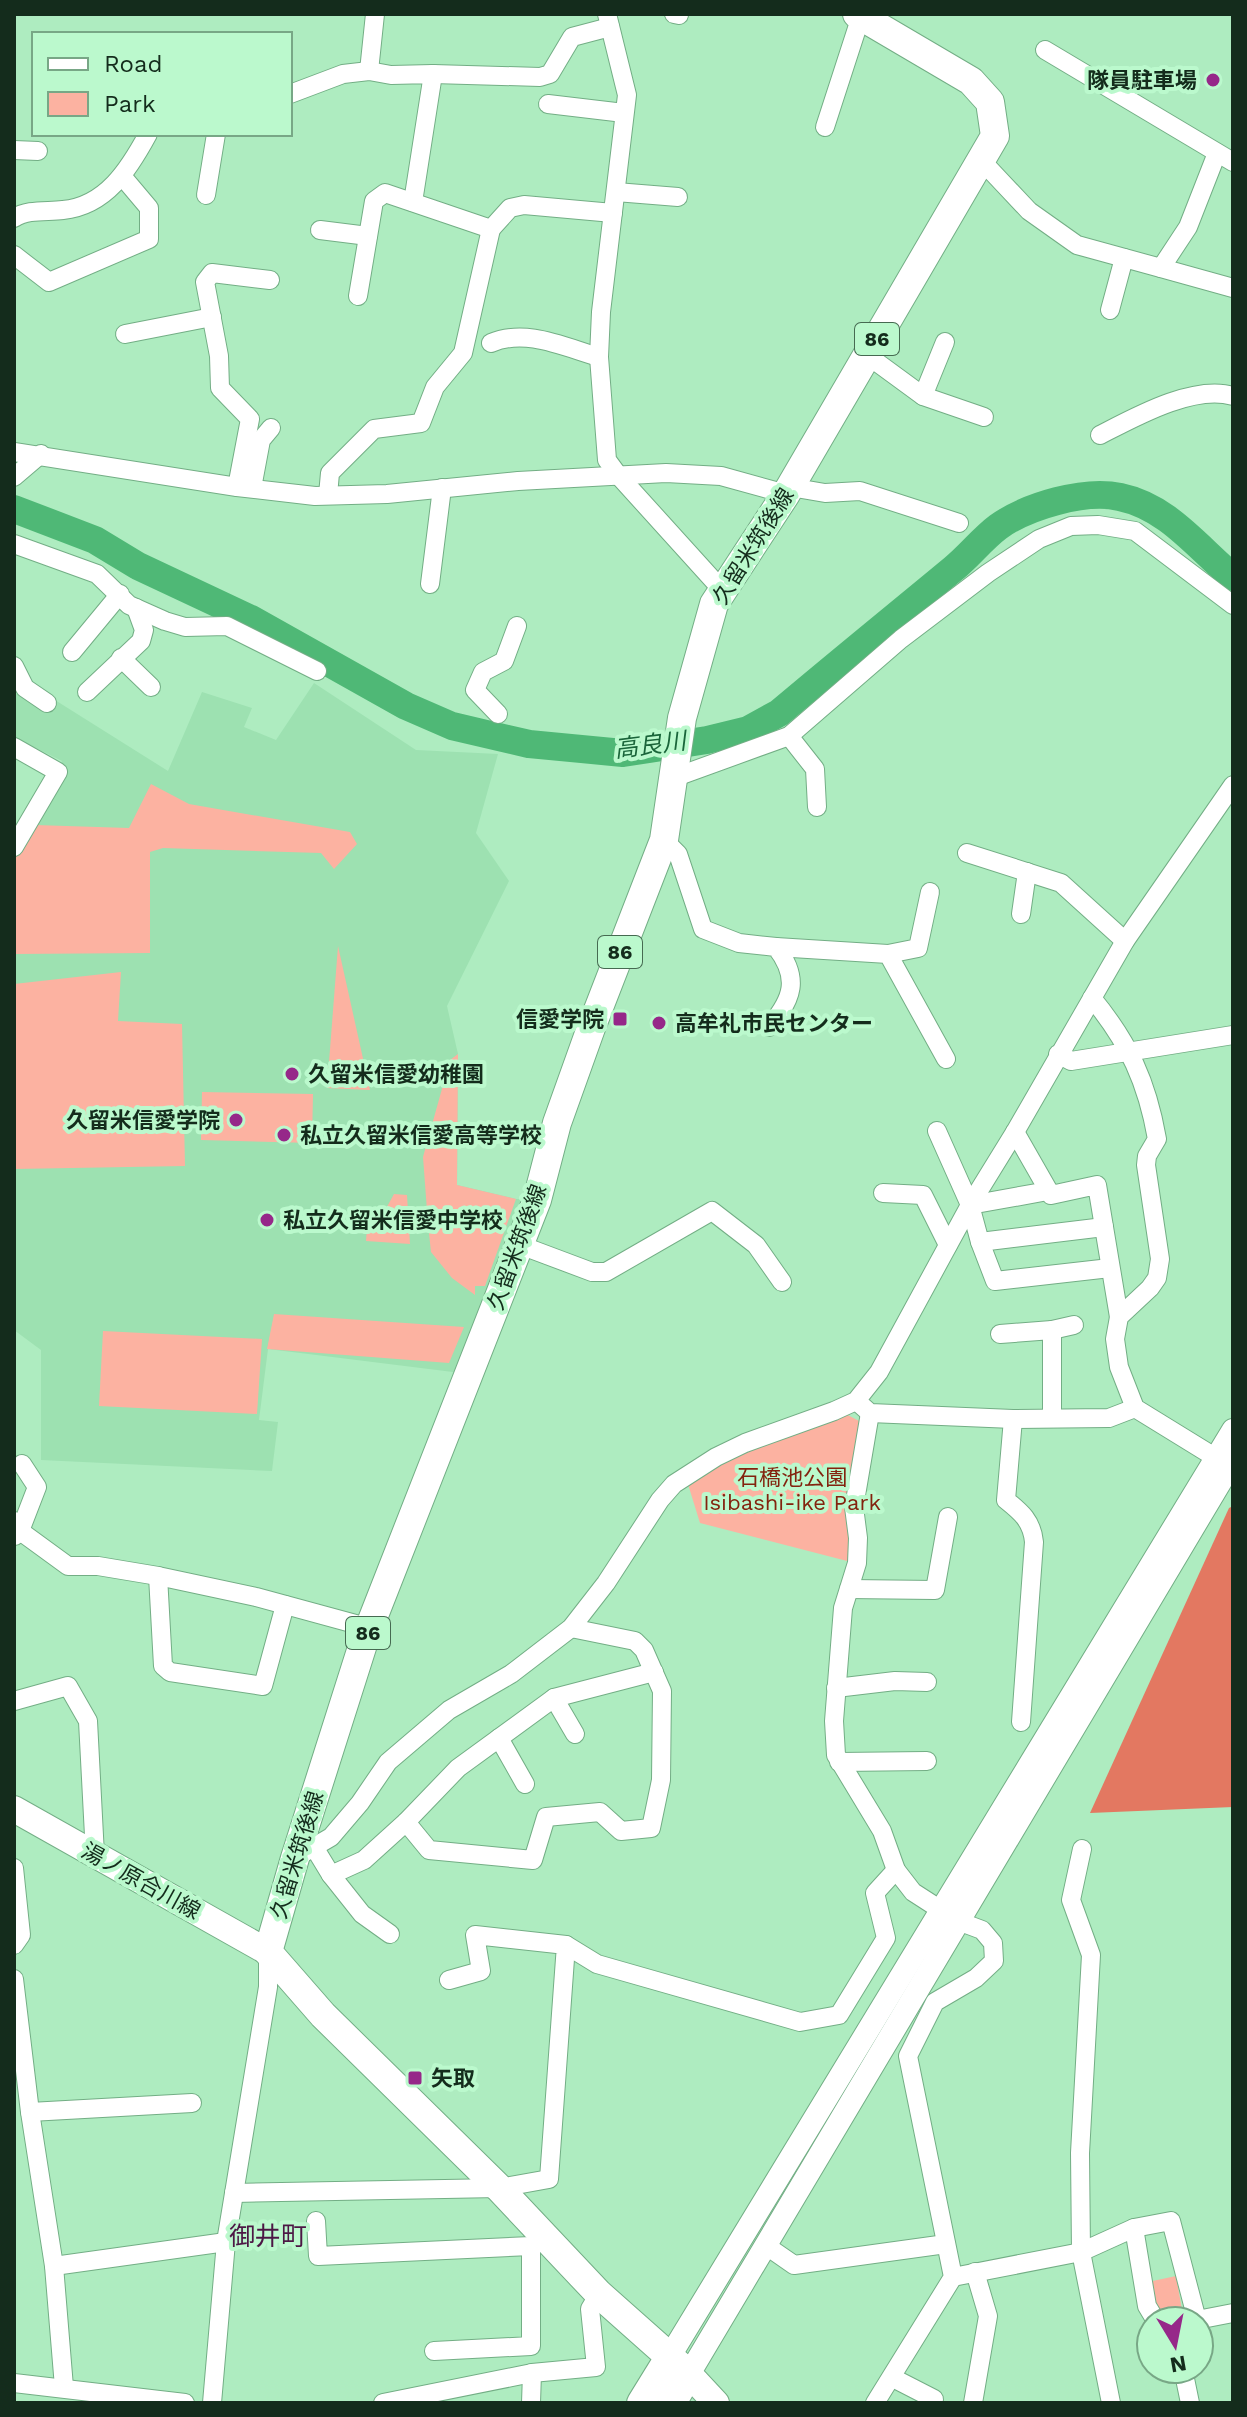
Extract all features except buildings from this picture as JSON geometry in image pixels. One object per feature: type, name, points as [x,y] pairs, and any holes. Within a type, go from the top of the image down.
[{"type":"main road","name":"久留米筑後線","points":[[268,1952],[304,1852],[370,1628],[537,1200],[557,1123],[664,840],[682,723],[714,604],[788,490],[995,136],[990,102],[971,81],[859,15]]},
{"type":"main road","name":"湯ノ原合川線","points":[[14,1809],[268,1952]]},
{"type":"main road","points":[[268,1952],[323,2015],[499,2188],[537,2240],[680,2365],[716,2403]]},
{"type":"main road","points":[[641,2403],[680,2365]]},
{"type":"main road","points":[[672,2403],[680,2365]]},
{"type":"street","points":[[369,71],[375,14]]},
{"type":"street","points":[[825,127],[859,15]]},
{"type":"street","points":[[292,93],[343,74],[369,71],[391,75],[540,77],[550,74],[572,37],[608,20],[627,95],[601,312],[599,357],[607,460],[723,591]]},
{"type":"street","points":[[1045,50],[1225,157],[1188,227],[1161,268]]},
{"type":"street","points":[[413,202],[433,74]]},
{"type":"street","points":[[548,104],[624,113]]},
{"type":"street","points":[[14,218],[35,211],[83,208],[122,176],[147,136]]},
{"type":"street","points":[[206,195],[216,136]]},
{"type":"street","points":[[14,150],[38,151]]},
{"type":"street","points":[[981,160],[1029,211],[1077,245],[1233,288]]},
{"type":"street","points":[[14,255],[49,282],[149,239],[149,208],[122,176]]},
{"type":"street","points":[[616,192],[678,197]]},
{"type":"street","points":[[358,296],[374,201],[385,193],[491,229]]},
{"type":"street","points":[[328,495],[330,473],[374,429],[421,423],[435,387],[463,353],[491,229],[510,208],[524,205],[613,213]]},
{"type":"street","points":[[320,230],[368,236]]},
{"type":"street","points":[[1110,310],[1124,258]]},
{"type":"street","points":[[244,488],[250,419],[220,388],[219,356],[205,282],[212,273],[270,280]]},
{"type":"street","points":[[125,334],[212,317]]},
{"type":"street","points":[[491,343],[507,336],[523,336],[599,357]]},
{"type":"street","points":[[923,396],[945,342]]},
{"type":"street","points":[[867,355],[923,396],[984,417]]},
{"type":"street","points":[[1100,435],[1149,410],[1185,399],[1225,393],[1233,396]]},
{"type":"street","points":[[244,488],[261,440],[271,428]]},
{"type":"street","points":[[14,452],[244,488],[328,495],[387,494],[618,475],[666,473],[721,476],[788,490],[825,493],[860,491],[959,523]]},
{"type":"street","points":[[14,477],[41,454]]},
{"type":"street","points":[[430,584],[442,488]]},
{"type":"street","points":[[673,778],[789,736],[901,639],[988,573],[1039,539],[1071,526],[1098,525],[1135,531],[1233,605]]},
{"type":"street","points":[[14,544],[97,574],[136,608],[185,627],[227,626],[317,671]]},
{"type":"street","points":[[72,652],[120,594]]},
{"type":"street","points":[[87,692],[141,641],[144,630],[136,608]]},
{"type":"street","points":[[498,714],[475,690],[483,672],[504,661],[517,626]]},
{"type":"street","points":[[121,658],[151,687]]},
{"type":"street","points":[[14,666],[20,690],[47,703]]},
{"type":"street","points":[[789,736],[815,769],[817,807]]},
{"type":"street","points":[[14,747],[58,772],[14,847]]},
{"type":"street","points":[[875,2403],[953,2277],[908,2056],[935,2002],[976,1978],[994,1961],[993,1943],[982,1930],[950,1916],[913,1892],[896,1870],[882,1831],[836,1755],[834,1721],[843,1608],[857,1563],[854,1507],[863,1407],[970,1205],[1125,941],[1233,785]]},
{"type":"street","points":[[664,840],[678,854],[703,929],[739,943],[888,954],[918,948],[930,892]]},
{"type":"street","points":[[967,853],[1061,883],[1125,941]]},
{"type":"street","points":[[1021,914],[1027,872]]},
{"type":"street","points":[[769,1027],[790,994],[792,980],[787,962],[776,947]]},
{"type":"street","points":[[888,954],[946,1059]]},
{"type":"street","points":[[1092,998],[1114,1025],[1130,1053],[1150,1100],[1157,1139],[1147,1156],[1146,1173],[1160,1259],[1157,1278],[1119,1317]]},
{"type":"street","points":[[1058,1054],[1071,1061],[1233,1035]]},
{"type":"street","points":[[937,1131],[970,1205],[995,1281],[1110,1268]]},
{"type":"street","points":[[1015,1132],[1051,1195],[1097,1185],[1119,1317],[1115,1339],[1119,1367],[1135,1408],[1228,1463]]},
{"type":"street","points":[[970,1205],[1048,1191]]},
{"type":"street","points":[[883,1193],[923,1195],[948,1245]]},
{"type":"street","points":[[520,1245],[592,1272],[606,1272],[712,1211],[756,1245],[782,1282]]},
{"type":"street","points":[[980,1242],[1104,1227]]},
{"type":"street","points":[[1000,1334],[1074,1325]]},
{"type":"street","points":[[1052,1330],[1052,1417]]},
{"type":"street","points":[[390,1934],[362,1914],[331,1875],[304,1852],[331,1837],[360,1803],[388,1762],[439,1718],[511,1674],[571,1628],[674,1484],[745,1443],[834,1411],[863,1407],[1013,1419],[1109,1418],[1135,1408]]},
{"type":"street","points":[[1013,1419],[1006,1500],[1024,1514],[1033,1531],[1034,1542],[1021,1722]]},
{"type":"street","points":[[680,2365],[1228,1463],[1233,1430]]},
{"type":"street","points":[[22,1464],[37,1487],[16,1530],[68,1566],[98,1566],[158,1576],[370,1628]]},
{"type":"street","points":[[849,1589],[935,1590],[948,1517]]},
{"type":"street","points":[[158,1576],[163,1666],[170,1672],[263,1686],[285,1605]]},
{"type":"street","points":[[406,1822],[429,1850],[533,1860],[546,1817],[600,1812],[621,1831],[651,1828],[661,1780],[662,1691],[644,1650],[635,1641],[571,1628]]},
{"type":"street","points":[[331,1875],[364,1860],[458,1768],[554,1698],[654,1672]]},
{"type":"street","points":[[836,1688],[895,1681],[927,1682]]},
{"type":"street","points":[[14,1701],[68,1686],[88,1721],[95,1855]]},
{"type":"street","points":[[554,1698],[575,1734]]},
{"type":"street","points":[[499,1738],[525,1784]]},
{"type":"street","points":[[839,1762],[927,1761]]},
{"type":"street","points":[[1082,1849],[1071,1900],[1091,1955],[1080,2153],[1081,2252],[1111,2403]]},
{"type":"street","points":[[14,1868],[21,1935],[14,1945]]},
{"type":"street","points":[[449,1980],[481,1971],[475,1935],[566,1945],[597,1964],[800,2022],[839,2015],[886,1938],[875,1893],[896,1870]]},
{"type":"street","points":[[680,2365],[765,2245],[950,1916]]},
{"type":"street","points":[[234,2193],[499,2188],[549,2179],[566,1945]]},
{"type":"street","points":[[212,2403],[226,2242],[268,1987],[268,1952]]},
{"type":"street","points":[[14,1979],[30,2112],[54,2266],[64,2387]]},
{"type":"street","points":[[30,2112],[192,2103]]},
{"type":"street","points":[[316,2221],[318,2256],[537,2240],[531,2346],[434,2351]]},
{"type":"street","points":[[953,2277],[1081,2252],[1134,2228],[1171,2221],[1197,2320],[1232,2317]]},
{"type":"street","points":[[1134,2228],[1147,2305]]},
{"type":"street","points":[[54,2266],[226,2242]]},
{"type":"street","points":[[765,2245],[794,2265],[946,2244]]},
{"type":"street","points":[[973,2403],[988,2316],[975,2272]]},
{"type":"street","points":[[383,2403],[419,2399],[532,2373],[596,2367],[590,2309],[599,2294]]},
{"type":"street","points":[[531,2403],[532,2373]]},
{"type":"street","points":[[893,2378],[934,2399]]},
{"type":"street","points":[[14,2383],[185,2403]]},
{"type":"shaded area","name":"久留米信愛学院","points":[[314,683],[416,750],[498,754],[476,833],[509,881],[447,1006],[458,1054],[457,1185],[516,1199],[537,1200],[469,1374],[268,1349],[259,1420],[278,1422],[272,1471],[41,1460],[41,1350],[14,1330],[14,849],[35,825],[62,761],[14,737],[14,695],[28,688],[47,695],[168,771],[202,692],[252,708],[244,727],[276,740]]},
{"type":"shaded area","points":[[1233,1506],[1233,1807],[1090,1813],[1229,1508]]},
{"type":"green space","points":[[151,784],[189,804],[350,832],[357,844],[334,869],[321,853],[163,848],[150,852],[150,953],[14,954],[14,849],[35,825],[129,828]]},
{"type":"green space","points":[[338,946],[370,1090],[327,1088]]},
{"type":"green space","points":[[121,972],[118,1021],[182,1024],[185,1166],[14,1169],[14,984]]},
{"type":"green space","points":[[458,1054],[457,1185],[516,1199],[485,1286],[475,1286],[475,1295],[452,1278],[431,1252],[423,1157],[450,1060]]},
{"type":"green space","points":[[202,1092],[313,1094],[312,1143],[201,1140]]},
{"type":"green space","points":[[394,1194],[407,1195],[410,1244],[366,1241],[368,1216],[383,1214]]},
{"type":"green space","points":[[274,1314],[464,1327],[449,1363],[267,1349]]},
{"type":"green space","points":[[103,1331],[262,1339],[257,1414],[99,1406]]},
{"type":"green space","name":"石橋池公園 Isibashi-ike Park","points":[[844,1413],[859,1421],[848,1504],[851,1562],[700,1523],[687,1481],[746,1448]]},
{"type":"green space","points":[[1176,2276],[1181,2305],[1156,2305],[1148,2282]]},
{"type":"waterway","name":"高良川","points":[[14,509],[95,540],[138,566],[251,619],[406,706],[452,726],[529,744],[623,753],[707,740],[748,730],[779,713],[953,569],[998,527],[1024,512],[1057,501],[1106,495],[1137,502],[1167,519],[1233,577]]},
{"type":"place","name":"隊員駐車場","points":[[1213,80]]},
{"type":"place","name":"信愛学院","points":[[620,1019]]},
{"type":"place","name":"高牟礼市民センター","points":[[659,1023]]},
{"type":"place","name":"久留米信愛幼稚園","points":[[292,1074]]},
{"type":"place","name":"久留米信愛学院","points":[[236,1120]]},
{"type":"place","name":"私立久留米信愛高等学校","points":[[284,1135]]},
{"type":"place","name":"私立久留米信愛中学校","points":[[267,1220]]},
{"type":"place","name":"矢取","points":[[415,2078]]},
{"type":"district","name":"御井町","points":[[268,2236]]}]
